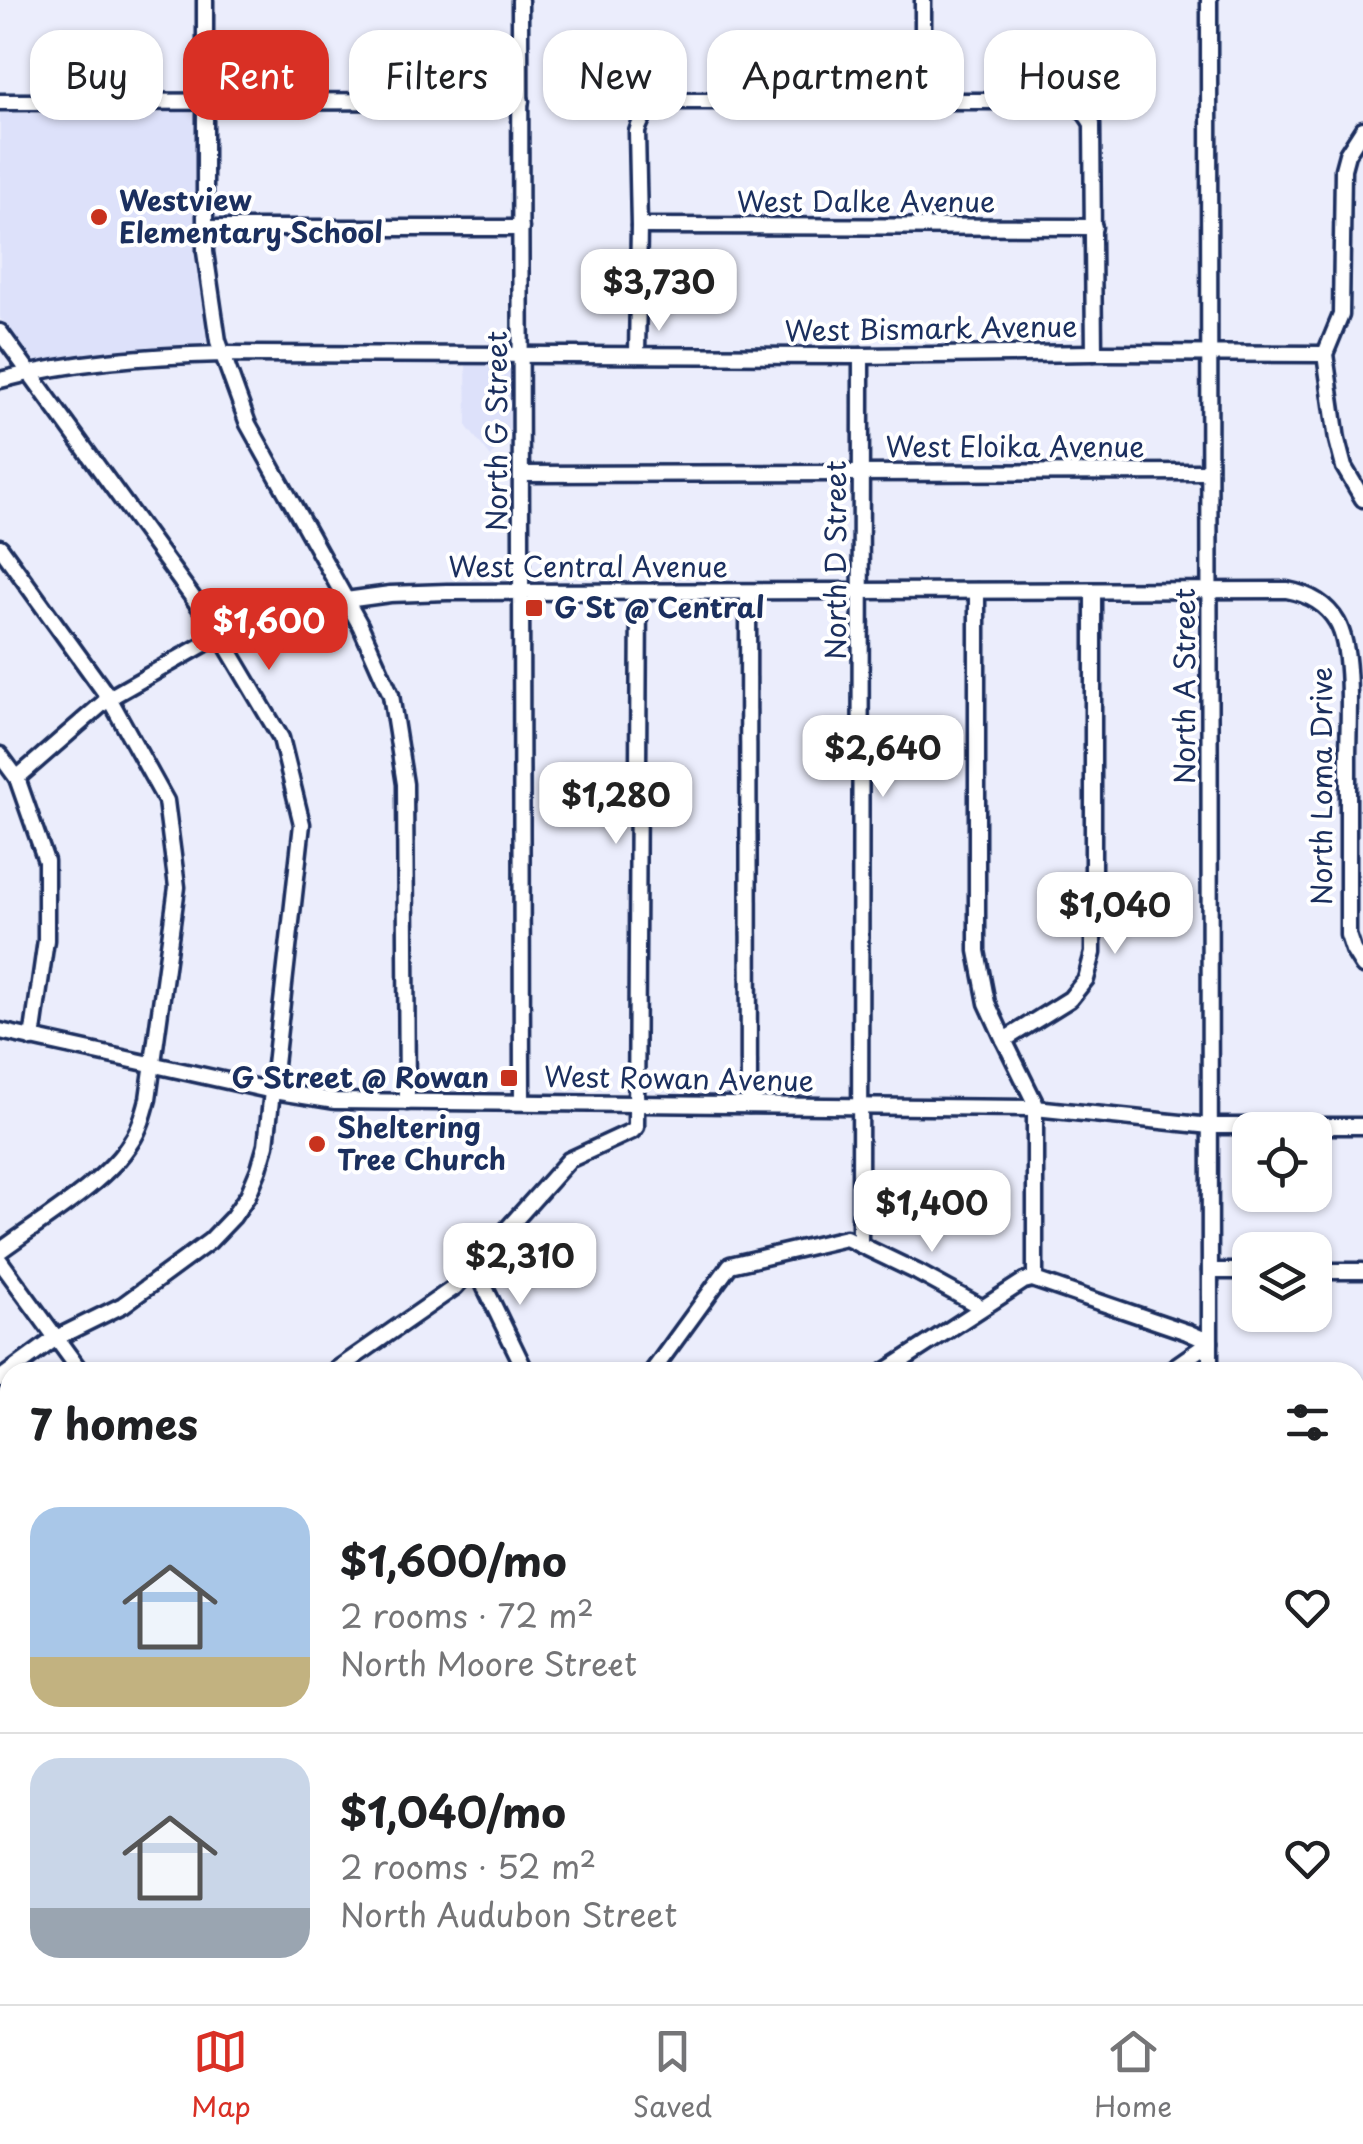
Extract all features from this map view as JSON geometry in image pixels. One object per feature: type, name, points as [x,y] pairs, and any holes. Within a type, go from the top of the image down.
[{"type":"street","points":[[205,0],[205,30]]},
{"type":"street","name":"North G Street","points":[[520,0],[520,30]]},
{"type":"street","points":[[923,0],[923,30]]},
{"type":"street","name":"North A Street","points":[[1208,0],[1210,1362]]},
{"type":"street","points":[[637,355],[636,132],[640,120],[656,104],[707,101]]},
{"type":"street","points":[[964,101],[1060,101],[1086,112],[1094,140],[1094,352]]},
{"type":"street","points":[[0,102],[183,102]]},
{"type":"street","points":[[206,120],[205,252],[218,341],[248,424],[360,626],[391,695],[405,784],[406,1102]]},
{"type":"street","name":"North G Street","points":[[520,120],[522,1102]]},
{"type":"street","points":[[1363,129],[1343,168],[1340,315],[1325,354],[1336,440],[1344,467],[1363,499]]},
{"type":"street","name":"West Dalke Avenue","points":[[639,226],[1094,227]]},
{"type":"street","points":[[205,228],[521,228]]},
{"type":"street","points":[[0,332],[220,635],[282,738],[302,824],[274,1092],[266,1144],[248,1194],[233,1217],[210,1240],[123,1305],[56,1338],[23,1362]]},
{"type":"street","name":"West Bismark Avenue","points":[[0,380],[95,362],[223,354],[1325,354]]},
{"type":"street","name":"North D Street","points":[[860,1245],[861,356]]},
{"type":"street","name":"West Eloika Avenue","points":[[522,474],[1210,472]]},
{"type":"street","points":[[0,546],[109,698],[166,801],[176,887],[142,1121],[131,1143],[102,1176],[0,1251]]},
{"type":"street","name":"North Loma Drive","points":[[1210,592],[1288,590],[1322,604],[1338,623],[1356,691],[1348,934],[1363,966]]},
{"type":"street","points":[[977,591],[977,951],[987,1003],[1036,1108],[1034,1279]]},
{"type":"street","name":"West Central Avenue","points":[[17,778],[109,698],[220,635],[343,599],[407,593],[522,592],[1210,592]]},
{"type":"street","points":[[348,1362],[449,1292],[569,1160],[632,1130],[637,1122],[639,592]]},
{"type":"street","points":[[1004,1040],[1070,998],[1086,978],[1093,953],[1093,592]]},
{"type":"street","points":[[748,593],[750,1105]]},
{"type":"street","points":[[0,755],[17,778],[46,861],[46,940],[32,1038]]},
{"type":"street","name":"West Rowan Avenue","points":[[0,1032],[335,1102],[1036,1108],[1210,1126],[1363,1126]]},
{"type":"street","points":[[659,1362],[730,1265],[842,1238],[981,1307]]},
{"type":"street","points":[[0,1261],[74,1362]]},
{"type":"street","points":[[474,1265],[521,1362]]},
{"type":"street","points":[[1210,1270],[1232,1270]]},
{"type":"street","points":[[1332,1270],[1363,1270]]},
{"type":"street","points":[[899,1362],[1024,1280],[1034,1279],[1210,1342]]},
{"type":"street","points":[[1181,1362],[1210,1342]]},
{"type":"shaded area","name":"Westview Elementary School","points":[[163,112],[183,112],[183,120],[198,120],[199,257],[207,342],[201,347],[136,349],[34,363],[0,318],[0,113],[30,113],[30,120],[163,120]]},
{"type":"shaded area","points":[[466,363],[504,363],[513,373],[513,426],[491,457],[467,427]]},
{"type":"place","name":"Westview Elementary School","points":[[99,217]]},
{"type":"place","name":"G St @ Central","points":[[534,608]]},
{"type":"place","name":"G Street @ Rowan","points":[[509,1078]]},
{"type":"place","name":"Sheltering Tree Church","points":[[317,1144]]}]
